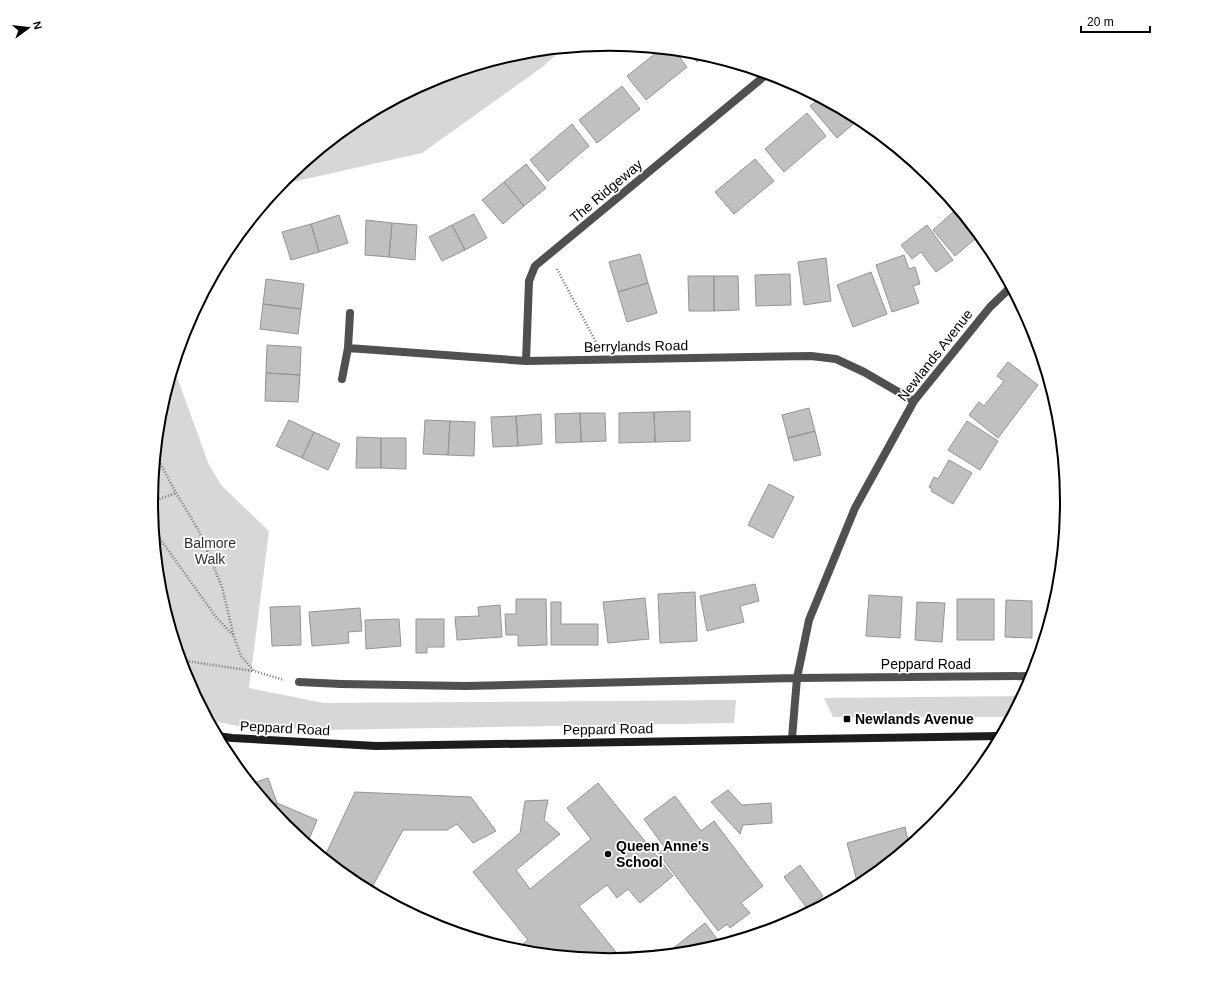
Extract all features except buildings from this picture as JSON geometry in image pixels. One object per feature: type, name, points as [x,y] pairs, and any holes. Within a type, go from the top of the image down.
[{"type":"main road","name":"Peppard Road","points":[[224,737],[376,746],[792,738],[994,736]]},
{"type":"street","name":"The Ridgeway","points":[[526,361],[529,281],[535,266],[762,78]]},
{"type":"street","name":"Newlands Avenue","points":[[792,738],[797,678],[809,620],[855,508],[914,401],[990,307],[1007,291]]},
{"type":"street","points":[[342,379],[348,348],[350,313]]},
{"type":"street","name":"Berrylands Road","points":[[348,348],[526,361],[811,356],[836,359],[864,372],[914,401]]},
{"type":"street","name":"Peppard Road","points":[[299,682],[466,686],[797,678],[1025,676]]},
{"type":"path","points":[[549,254],[605,360]]},
{"type":"path","points":[[159,461],[176,493],[199,531],[222,587],[234,637],[241,656],[254,671]]},
{"type":"path","points":[[158,499],[176,493]]},
{"type":"path","points":[[159,537],[216,617],[234,637]]},
{"type":"path","points":[[186,661],[254,671],[284,680],[299,682]]},
{"type":"green space","points":[[557,54],[541,68],[422,153],[291,182],[334,144],[358,127],[383,111],[436,85],[492,66]]},
{"type":"green space","name":"Balmore Walk","points":[[176,374],[209,465],[222,486],[269,531],[249,688],[324,703],[736,700],[734,723],[324,730],[238,726],[215,721],[204,701],[181,647],[166,590],[158,531],[158,473],[166,414]]},
{"type":"green space","points":[[1015,696],[1005,717],[833,717],[824,698]]},
{"type":"place","name":"Newlands Avenue","points":[[847,719]]},
{"type":"place","name":"Queen Anne's School","points":[[608,854]]}]
